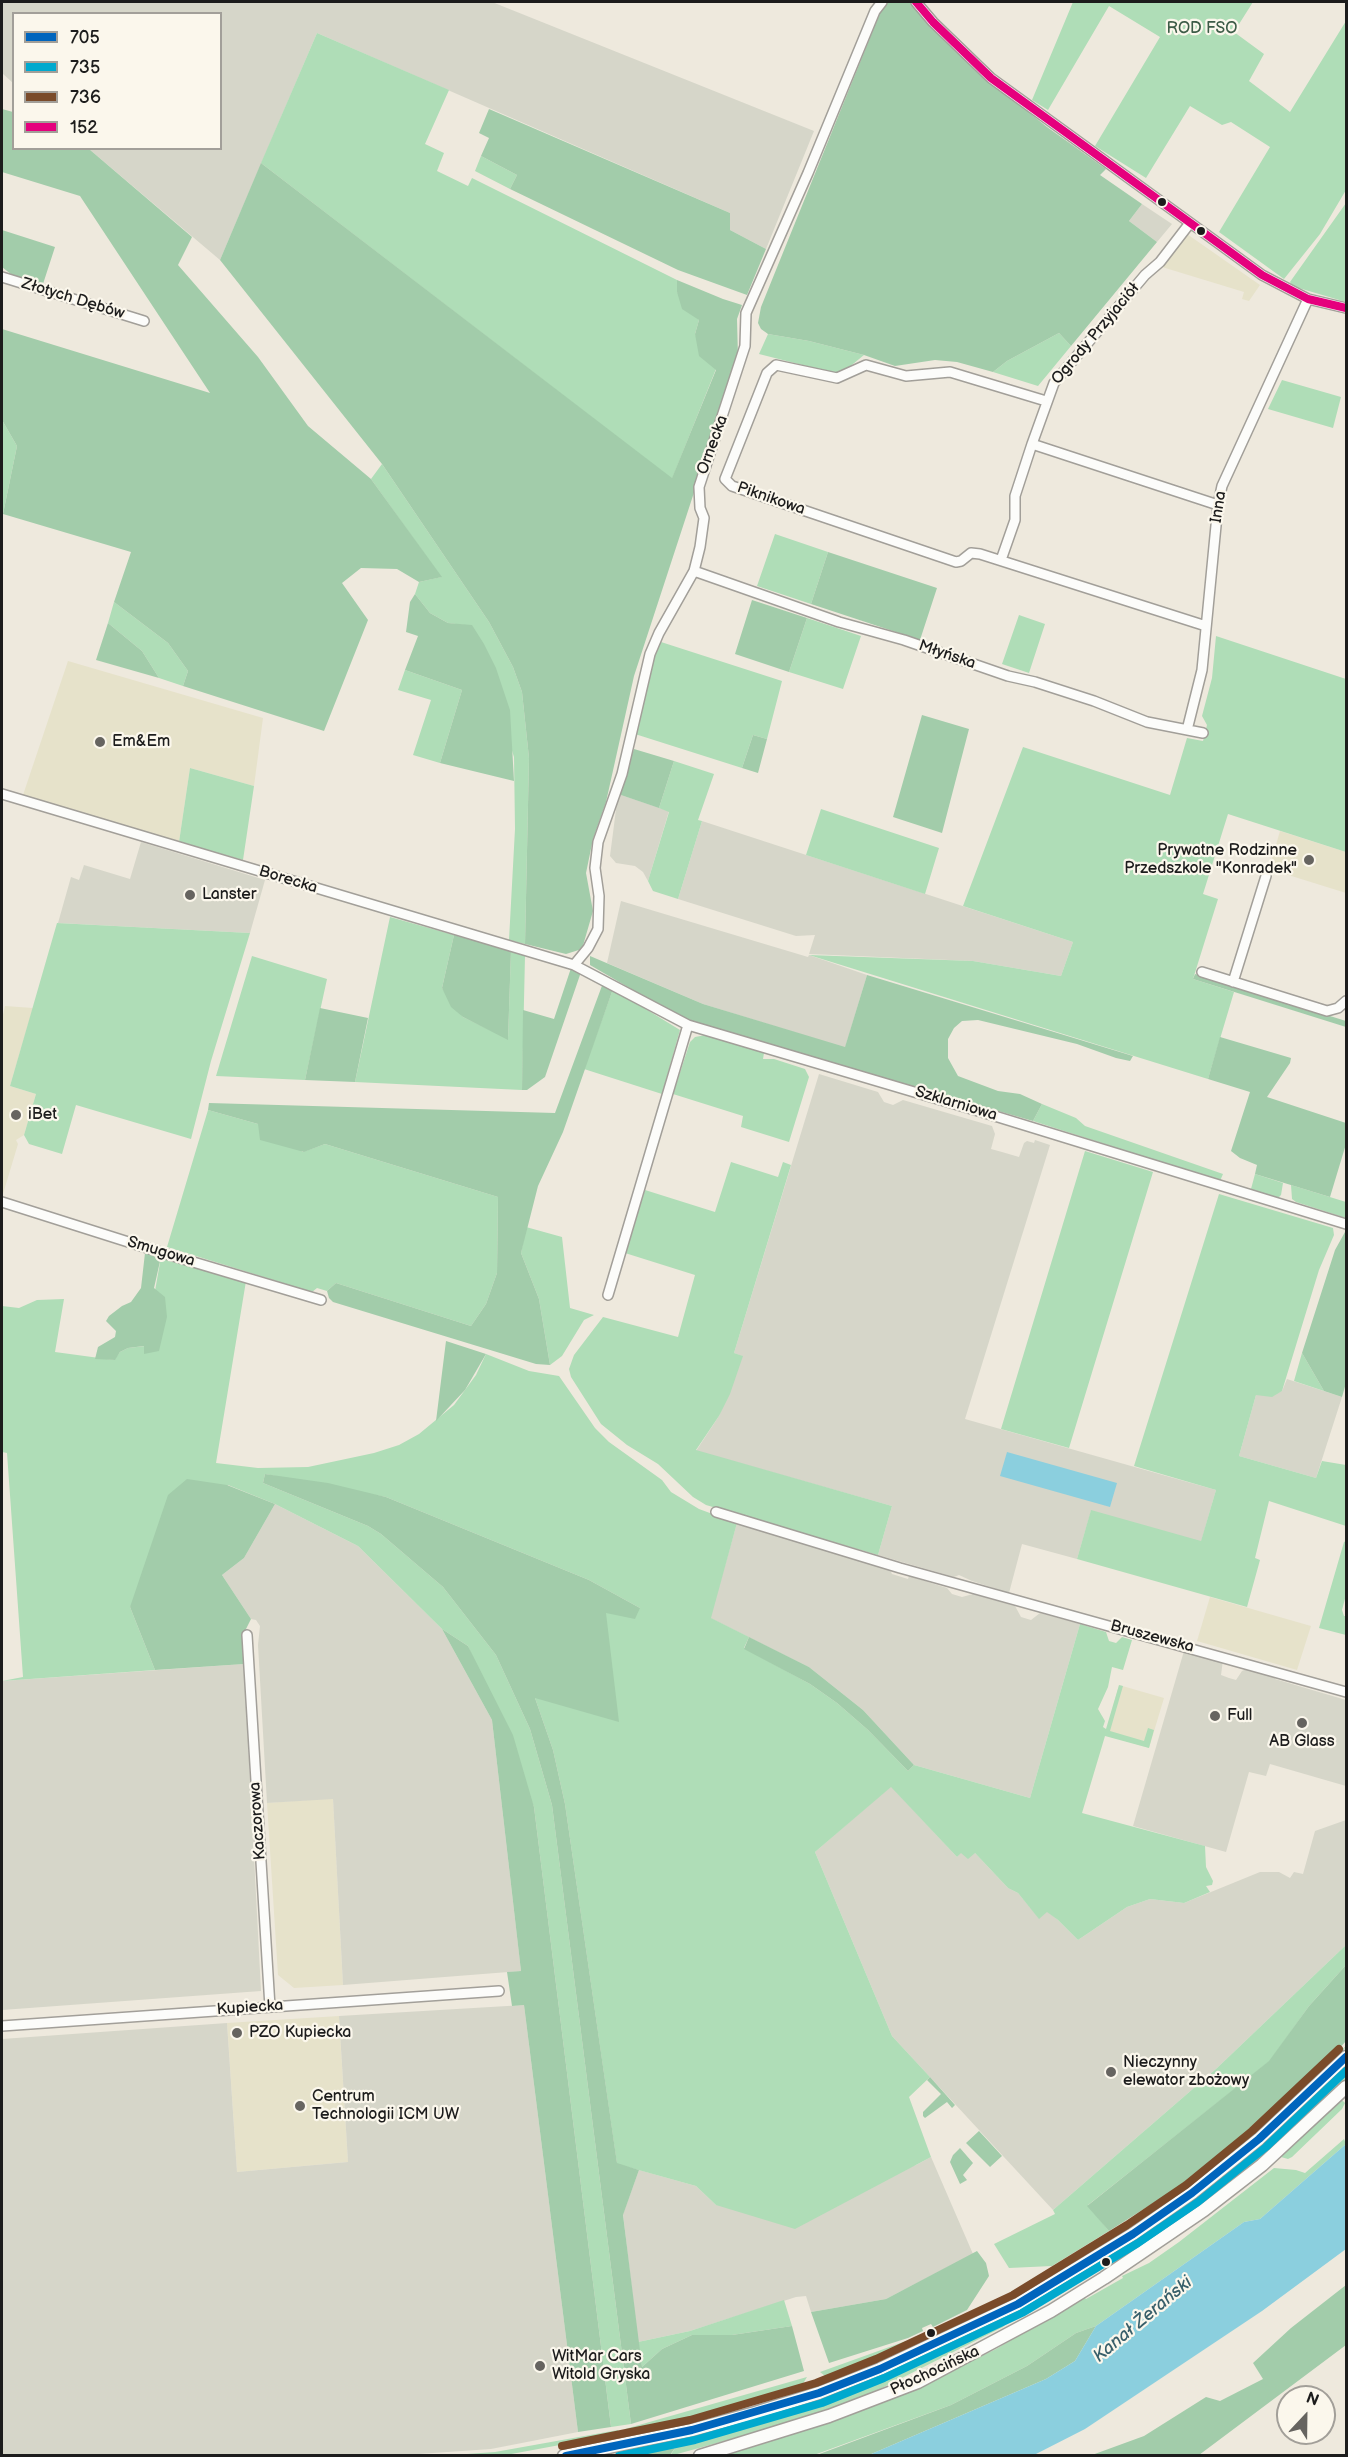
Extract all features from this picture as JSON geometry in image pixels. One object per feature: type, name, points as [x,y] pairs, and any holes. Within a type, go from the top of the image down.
[{"type":"main road","name":"Płochocińska","points":[[564,2456],[692,2430],[754,2414],[819,2393],[880,2369],[1018,2304],[1133,2234],[1192,2193],[1267,2132],[1347,2056]]},
{"type":"main road","name":"Płochocińska","points":[[700,2456],[830,2416],[918,2382],[1051,2311],[1204,2210],[1262,2164],[1347,2087]]},
{"type":"street","name":"Ornecka","points":[[574,965],[594,939],[598,929],[599,896],[595,868],[598,842],[622,774],[652,647],[694,572],[704,532],[699,486],[745,346],[746,313],[808,173],[875,11],[882,2]]},
{"type":"street","points":[[916,2],[933,22],[991,78],[1270,281],[1308,299],[1347,308]]},
{"type":"street","name":"Ogrody Przyjaciół","points":[[1001,560],[1015,520],[1015,496],[1054,383],[1145,275],[1160,262],[1190,223]]},
{"type":"street","name":"Złotych Dębów","points":[[2,277],[144,321]]},
{"type":"street","name":"Inna","points":[[1187,730],[1202,670],[1218,505],[1226,475],[1308,299]]},
{"type":"street","name":"Piknikowa","points":[[1046,401],[950,372],[906,376],[866,365],[837,378],[776,365],[767,373],[725,475],[726,482],[732,486],[956,561],[961,561],[971,553],[976,553],[1206,626]]},
{"type":"street","points":[[1032,444],[1218,505]]},
{"type":"street","name":"Młyńska","points":[[694,572],[839,622],[904,640],[1008,676],[1094,701],[1147,722],[1203,733]]},
{"type":"street","name":"Borecka","points":[[2,794],[574,965]]},
{"type":"street","points":[[1233,982],[1266,876]]},
{"type":"street","name":"Szklarniowa","points":[[574,965],[688,1026],[985,1113],[1347,1224]]},
{"type":"street","points":[[1202,972],[1327,1011],[1338,1008],[1347,1001]]},
{"type":"street","points":[[608,1295],[688,1026]]},
{"type":"street","name":"Smugowa","points":[[2,1202],[321,1300]]},
{"type":"street","name":"Bruszewska","points":[[716,1512],[956,1583],[1347,1692]]},
{"type":"street","name":"Kaczorowa","points":[[247,1635],[270,2007]]},
{"type":"street","name":"Kupiecka","points":[[2,2026],[499,1991]]},
{"type":"shaded area","points":[[2,2],[492,2],[814,131],[766,249],[730,230],[730,213],[317,33],[220,260],[90,150],[222,150],[222,12],[12,12],[12,82],[2,73]]},
{"type":"shaded area","points":[[1142,204],[1172,224],[1157,242],[1129,221]]},
{"type":"shaded area","points":[[1187,234],[1260,285],[1249,301],[1242,299],[1244,292],[1162,267]]},
{"type":"shaded area","points":[[68,661],[263,718],[254,786],[190,768],[179,842],[23,795]]},
{"type":"shaded area","points":[[618,794],[669,811],[648,881],[643,872],[635,866],[616,863],[610,856]]},
{"type":"shaded area","points":[[702,821],[1073,942],[1061,976],[973,961],[809,954],[815,935],[796,936],[678,899]]},
{"type":"shaded area","name":"Prywatne Rodzinne Przedszkole \"Konradek\"","points":[[1280,831],[1346,852],[1346,893],[1269,869]]},
{"type":"shaded area","points":[[141,842],[265,880],[250,933],[58,923],[71,877],[79,880],[84,865],[130,879]]},
{"type":"shaded area","points":[[621,901],[808,957],[809,955],[867,975],[845,1048],[703,1004],[607,963]]},
{"type":"shaded area","name":"iBet","points":[[5,1006],[33,1008],[10,1086],[36,1094],[24,1135],[16,1140],[18,1144],[3,1194],[2,1019]]},
{"type":"shaded area","points":[[819,1074],[878,1092],[884,1102],[893,1105],[903,1100],[992,1126],[995,1134],[991,1149],[1019,1157],[1027,1141],[1034,1143],[1035,1140],[1050,1145],[965,1419],[1216,1490],[1201,1542],[1091,1511],[1077,1559],[1022,1544],[1009,1593],[959,1575],[954,1577],[878,1555],[892,1506],[696,1451],[719,1416],[742,1356],[734,1353]]},
{"type":"shaded area","points":[[1287,1379],[1342,1397],[1316,1478],[1239,1456],[1256,1395],[1282,1391]]},
{"type":"shaded area","points":[[275,1504],[358,1546],[442,1629],[492,1720],[521,1971],[343,1985],[333,1799],[267,1803],[258,1645],[260,1626],[256,1620],[251,1619],[222,1575],[244,1558]]},
{"type":"shaded area","points":[[737,1523],[890,1570],[892,1574],[908,1579],[909,1576],[947,1588],[952,1594],[962,1597],[973,1594],[1015,1606],[1021,1617],[1031,1620],[1040,1613],[1080,1624],[1030,1798],[914,1765],[863,1710],[809,1667],[710,1618]]},
{"type":"shaded area","points":[[1210,1597],[1311,1626],[1297,1670],[1197,1641]]},
{"type":"shaded area","name":"Full","points":[[1184,1651],[1223,1660],[1221,1675],[1229,1678],[1236,1680],[1242,1671],[1249,1668],[1276,1676],[1275,1679],[1346,1700],[1346,1786],[1270,1764],[1266,1776],[1249,1772],[1226,1852],[1133,1826]]},
{"type":"shaded area","points":[[244,1664],[261,1991],[2,2010],[2,1681]]},
{"type":"shaded area","points":[[1119,1685],[1164,1698],[1149,1748],[1105,1735]]},
{"type":"shaded area","points":[[891,1786],[957,1857],[960,1853],[975,1853],[1008,1888],[1018,1893],[1039,1918],[1047,1911],[1078,1940],[1127,1907],[1150,1899],[1184,1903],[1260,1872],[1279,1872],[1290,1878],[1294,1872],[1303,1874],[1315,1831],[1346,1820],[1346,1945],[1217,2068],[1053,2210],[892,2036],[815,1852]]},
{"type":"shaded area","points":[[333,1798],[343,1985],[294,1988],[278,1975],[267,1803]]},
{"type":"shaded area","points":[[524,2005],[578,2432],[491,2449],[404,2455],[2,2455],[2,2039],[227,2023],[237,2172],[348,2162],[339,2016]]},
{"type":"shaded area","points":[[339,2016],[348,2162],[237,2172],[227,2023]]},
{"type":"shaded area","points":[[931,2157],[973,2254],[886,2299],[811,2312],[806,2296],[796,2297],[690,2331],[638,2342],[623,2214],[639,2170],[696,2186],[716,2205],[916,2165]]},
{"type":"green space","points":[[889,2],[910,2],[976,70],[1047,127],[1106,169],[1100,175],[1142,204],[1129,221],[1157,242],[1071,346],[1059,333],[1007,361],[993,372],[957,362],[935,360],[895,366],[864,355],[809,341],[768,334],[761,329],[758,323],[761,307],[882,8]]},
{"type":"green space","name":"ROD FSO","points":[[1073,2],[1253,2],[1234,32],[1264,54],[1249,81],[1290,112],[1346,21],[1346,190],[1320,234],[1284,279],[1219,232],[1270,147],[1231,122],[1222,125],[1190,106],[1146,178],[1095,146],[1160,37],[1109,6],[1048,110],[1032,100]]},
{"type":"green space","points":[[317,33],[449,90],[425,144],[444,153],[437,171],[468,186],[472,178],[677,280],[677,292],[699,320],[695,334],[716,369],[672,479],[261,163]]},
{"type":"green space","points":[[2,109],[12,112],[12,150],[90,150],[192,237],[178,265],[258,357],[308,426],[371,479],[442,577],[419,582],[397,569],[361,568],[342,583],[368,620],[324,731],[183,686],[188,671],[168,643],[114,602],[131,552],[3,514],[17,446],[2,420],[2,329],[210,393],[80,196],[2,172]]},
{"type":"green space","points":[[489,109],[730,213],[730,230],[766,249],[747,295],[678,270],[510,189],[517,175],[481,156],[489,138],[479,133]]},
{"type":"green space","points":[[481,156],[517,175],[510,189],[475,171]]},
{"type":"green space","points":[[261,163],[672,478],[716,370],[699,356],[695,334],[699,320],[682,309],[677,292],[677,280],[742,305],[737,319],[738,358],[634,676],[606,802],[593,839],[586,873],[593,911],[582,949],[566,954],[525,944],[529,758],[522,692],[513,667],[489,622],[382,464],[220,260]]},
{"type":"green space","points":[[1346,203],[1346,302],[1292,286],[1290,282]]},
{"type":"green space","points":[[2,230],[55,247],[43,284],[12,275],[2,267]]},
{"type":"green space","points":[[1059,333],[1071,346],[1038,386],[993,372],[1007,361]]},
{"type":"green space","points":[[768,334],[809,341],[864,355],[842,373],[834,373],[759,354]]},
{"type":"green space","points":[[1282,380],[1341,397],[1333,428],[1268,409]]},
{"type":"green space","points":[[2,420],[17,446],[3,514],[2,514]]},
{"type":"green space","points":[[382,464],[489,622],[513,667],[522,692],[529,758],[525,944],[509,940],[515,829],[514,757],[472,626],[448,623],[430,613],[415,594],[419,582],[441,577],[371,479]]},
{"type":"green space","points":[[775,534],[828,552],[811,604],[757,586]]},
{"type":"green space","points":[[828,552],[937,588],[920,640],[811,604]]},
{"type":"green space","points":[[415,594],[430,613],[448,623],[472,625],[484,644],[496,668],[510,710],[514,781],[440,763],[462,690],[405,670],[418,636],[406,632],[410,602]]},
{"type":"green space","points":[[752,600],[807,618],[789,672],[735,654]]},
{"type":"green space","points":[[114,602],[168,643],[188,671],[183,686],[159,678],[142,651],[108,623]]},
{"type":"green space","points":[[1019,615],[1045,624],[1029,673],[1002,664]]},
{"type":"green space","points":[[807,618],[861,636],[843,689],[789,672]]},
{"type":"green space","points":[[108,623],[142,651],[159,678],[96,660]]},
{"type":"green space","points":[[1216,636],[1346,679],[1346,852],[1228,814],[1203,894],[1218,899],[1193,979],[1234,992],[1208,1079],[809,955],[973,961],[1061,976],[1073,942],[963,906],[1023,747],[1170,795],[1187,738],[1203,741],[1207,725],[1202,716],[1212,678]]},
{"type":"green space","points":[[661,642],[782,681],[767,739],[753,735],[742,768],[635,734],[657,644]]},
{"type":"green space","points":[[405,670],[462,690],[440,763],[413,755],[431,700],[398,690]]},
{"type":"green space","points":[[922,715],[969,729],[942,833],[893,817]]},
{"type":"green space","points":[[753,735],[767,739],[758,773],[742,768]]},
{"type":"green space","points":[[634,749],[674,761],[659,808],[618,794]]},
{"type":"green space","points":[[674,761],[714,774],[698,820],[702,821],[678,899],[653,891],[648,881],[669,812],[659,808]]},
{"type":"green space","points":[[190,768],[254,786],[243,860],[179,842]]},
{"type":"green space","points":[[821,809],[939,848],[925,894],[806,855]]},
{"type":"green space","points":[[390,917],[454,935],[442,988],[463,1017],[508,1039],[511,951],[525,956],[522,1090],[355,1082]]},
{"type":"green space","points":[[57,923],[250,933],[211,1061],[191,1139],[76,1105],[62,1154],[29,1144],[24,1135],[36,1094],[10,1086]]},
{"type":"green space","points":[[454,935],[511,951],[508,1040],[463,1017],[451,1007],[442,988]]},
{"type":"green space","points":[[252,956],[327,979],[305,1080],[216,1076]]},
{"type":"green space","points":[[590,956],[703,1004],[845,1047],[867,975],[1133,1056],[1130,1061],[1077,1044],[978,1020],[962,1021],[954,1028],[948,1039],[948,1058],[958,1076],[998,1091],[1020,1094],[1042,1104],[1033,1121],[697,1024],[669,1011],[590,965]]},
{"type":"green space","points":[[571,968],[581,972],[545,1077],[527,1090],[522,1090],[523,1010],[554,1019]]},
{"type":"green space","points":[[1195,974],[1346,1021],[1346,1027],[1193,979]]},
{"type":"green space","points":[[603,983],[613,989],[563,1132],[538,1186],[521,1253],[539,1299],[550,1365],[536,1364],[333,1302],[327,1291],[336,1283],[471,1326],[486,1304],[497,1273],[498,1197],[325,1144],[304,1152],[260,1140],[258,1124],[208,1110],[209,1103],[555,1113]]},
{"type":"green space","points":[[613,989],[680,1030],[662,1094],[584,1069]]},
{"type":"green space","points":[[320,1008],[368,1018],[355,1082],[305,1080]]},
{"type":"green space","points":[[706,1035],[764,1053],[763,1059],[774,1059],[805,1069],[809,1077],[789,1142],[741,1127],[743,1116],[673,1094],[690,1042],[695,1037]]},
{"type":"green space","points":[[1220,1037],[1291,1058],[1267,1097],[1346,1123],[1346,1144],[1330,1197],[1255,1174],[1257,1165],[1240,1158],[1231,1151],[1250,1092],[1208,1079]]},
{"type":"green space","points":[[1042,1104],[1076,1118],[1085,1126],[1223,1174],[1220,1181],[1033,1121]]},
{"type":"green space","points":[[208,1110],[258,1124],[303,1152],[325,1144],[498,1197],[497,1273],[486,1304],[471,1326],[336,1283],[327,1291],[317,1288],[312,1292],[167,1247]]},
{"type":"green space","points":[[1085,1151],[1153,1172],[1069,1448],[1001,1429]]},
{"type":"green space","points":[[731,1162],[778,1177],[783,1162],[791,1165],[734,1353],[743,1356],[730,1394],[719,1416],[696,1450],[892,1506],[878,1555],[706,1505],[693,1497],[658,1464],[627,1445],[601,1424],[571,1377],[569,1369],[574,1355],[603,1317],[678,1337],[695,1275],[625,1253],[645,1190],[715,1212]]},
{"type":"green space","points":[[1255,1174],[1283,1183],[1281,1195],[1278,1198],[1251,1189]]},
{"type":"green space","points":[[1291,1185],[1346,1202],[1346,1218],[1296,1202],[1292,1199]]},
{"type":"green space","points":[[1219,1194],[1333,1228],[1334,1235],[1319,1270],[1282,1391],[1272,1397],[1256,1395],[1239,1456],[1316,1478],[1322,1461],[1346,1465],[1346,1526],[1269,1501],[1255,1558],[1260,1560],[1247,1607],[1077,1559],[1091,1510],[1201,1541],[1216,1490],[1134,1466]]},
{"type":"green space","points":[[526,1227],[562,1237],[570,1308],[594,1315],[584,1320],[562,1356],[550,1365],[539,1299],[521,1253]]},
{"type":"green space","points":[[1345,1232],[1346,1383],[1342,1397],[1324,1391],[1302,1353],[1335,1250]]},
{"type":"green space","points":[[145,1253],[161,1257],[154,1288],[165,1297],[167,1317],[159,1351],[144,1354],[144,1346],[128,1348],[120,1352],[115,1360],[95,1359],[98,1347],[115,1337],[116,1331],[106,1321],[109,1316],[131,1302],[141,1288]]},
{"type":"green space","points":[[161,1257],[246,1281],[216,1463],[258,1468],[308,1467],[374,1453],[399,1445],[419,1434],[454,1405],[476,1375],[486,1354],[529,1371],[559,1376],[595,1428],[609,1442],[662,1480],[671,1492],[699,1509],[737,1523],[711,1618],[749,1637],[744,1648],[810,1684],[837,1703],[868,1730],[908,1771],[914,1765],[1030,1798],[1080,1624],[1106,1632],[1109,1641],[1116,1643],[1122,1637],[1132,1640],[1123,1670],[1112,1667],[1108,1687],[1098,1709],[1105,1721],[1103,1727],[1106,1729],[1119,1685],[1123,1686],[1110,1731],[1144,1741],[1148,1728],[1154,1730],[1149,1748],[1105,1736],[1082,1813],[1205,1846],[1206,1867],[1213,1881],[1212,1885],[1206,1886],[1210,1892],[1184,1903],[1150,1899],[1127,1907],[1078,1940],[1047,1912],[1039,1919],[1018,1893],[1008,1888],[975,1853],[968,1859],[961,1853],[957,1857],[891,1787],[815,1852],[892,2036],[930,2077],[909,2097],[931,2157],[795,2229],[716,2205],[696,2186],[617,2164],[565,1804],[553,1750],[535,1698],[606,1612],[640,1608],[589,1580],[386,1497],[265,1474],[263,1483],[368,1526],[381,1534],[443,1587],[496,1655],[530,1729],[552,1805],[631,2424],[611,2427],[534,1807],[468,1646],[442,1629],[358,1546],[275,1504],[228,1485],[130,1607],[155,1670],[2,1681],[23,1677],[7,1453],[2,1452],[2,1306],[19,1308],[37,1300],[64,1299],[55,1352],[114,1360],[120,1352],[128,1348],[145,1346],[144,1353]]},
{"type":"green space","points":[[446,1341],[486,1354],[465,1390],[436,1421]]},
{"type":"green space","points":[[1302,1353],[1324,1391],[1294,1381]]},
{"type":"green space","points":[[265,1474],[328,1483],[386,1497],[589,1580],[640,1608],[635,1619],[606,1613],[619,1722],[535,1698],[553,1750],[565,1804],[617,2163],[639,2170],[623,2215],[642,2367],[662,2349],[692,2335],[732,2335],[792,2326],[804,2371],[631,2424],[552,1805],[530,1729],[496,1655],[443,1587],[381,1534],[368,1526],[263,1483]]},
{"type":"green space","points":[[187,1479],[227,1485],[275,1504],[244,1558],[222,1575],[251,1619],[242,1637],[244,1664],[155,1670],[130,1607],[168,1495]]},
{"type":"green space","points":[[1346,1541],[1346,1595],[1342,1610],[1346,1616],[1346,1635],[1319,1628]]},
{"type":"green space","points":[[442,1629],[468,1646],[513,1735],[534,1807],[611,2427],[578,2432],[524,2005],[512,2006],[507,1972],[521,1971],[492,1720]]},
{"type":"green space","points":[[749,1637],[809,1667],[863,1710],[914,1765],[908,1771],[868,1730],[837,1703],[810,1684],[744,1649]]},
{"type":"green space","points":[[1346,1945],[1346,1965],[1309,2006],[1270,2061],[1088,2205],[1109,2231],[1052,2266],[1009,2268],[994,2244],[1055,2214],[1053,2210],[1217,2068]]},
{"type":"green space","points":[[1346,1965],[1346,2041],[1331,2058],[1245,2136],[1188,2181],[1109,2231],[1087,2206],[1269,2061],[1309,2006]]},
{"type":"green space","points":[[1346,2046],[1340,2056],[1249,2140],[1189,2188],[1072,2261],[1071,2259],[1187,2186],[1218,2163],[1286,2104]]},
{"type":"green space","points":[[1346,2064],[1346,2080],[1322,2104],[1229,2185],[1175,2225],[1086,2278],[1083,2272],[1191,2201],[1214,2183],[1301,2110]]},
{"type":"green space","points":[[930,2077],[955,2105],[952,2108],[947,2102],[925,2118],[923,2112],[941,2094],[927,2080]]},
{"type":"green space","points":[[1340,2101],[1345,2103],[1342,2109],[1292,2157],[1288,2159],[1281,2157]]},
{"type":"green space","points":[[979,2131],[1002,2156],[990,2167],[966,2143]]},
{"type":"green space","points":[[1344,2139],[1346,2144],[1260,2219],[1244,2222],[1096,2326],[1076,2333],[1027,2366],[951,2405],[814,2455],[719,2456],[816,2427],[895,2398],[996,2349],[1084,2297],[1086,2299],[1123,2278],[1122,2276],[1149,2263],[1274,2168],[1305,2173]]},
{"type":"green space","points":[[960,2148],[973,2163],[963,2175],[967,2180],[960,2184],[950,2162]]},
{"type":"green space","points":[[977,2251],[986,2263],[989,2276],[967,2310],[933,2327],[931,2324],[922,2328],[923,2331],[908,2338],[829,2363],[811,2312],[886,2299]]},
{"type":"green space","points":[[1346,2285],[1346,2345],[1293,2385],[1276,2385],[1276,2397],[1199,2455],[1092,2455],[1144,2436],[1206,2397],[1220,2401],[1263,2379],[1253,2363],[1291,2328]]},
{"type":"green space","points":[[784,2300],[792,2326],[732,2335],[692,2335],[662,2349],[642,2367],[638,2342],[690,2331]]},
{"type":"green space","points":[[1011,2313],[1008,2322],[1003,2327],[860,2399],[800,2420],[670,2456],[675,2448],[670,2440],[773,2414],[916,2358]]},
{"type":"green space","points":[[1096,2326],[1075,2361],[1046,2379],[869,2455],[814,2456],[951,2405],[1027,2366],[1076,2333]]},
{"type":"green space","points":[[906,2341],[911,2342],[830,2377],[820,2372]]},
{"type":"green space","points":[[807,2377],[801,2387],[747,2405],[625,2432],[625,2429]]},
{"type":"green space","points":[[618,2430],[619,2434],[506,2455],[453,2455],[495,2452]]},
{"type":"green space","points":[[670,2440],[675,2448],[670,2455],[637,2456],[645,2445]]},
{"type":"water","points":[[1007,1452],[1117,1483],[1110,1507],[1000,1476]]},
{"type":"water","name":"Kanał Żerański","points":[[1346,2144],[1346,2249],[1262,2311],[1085,2429],[1034,2455],[869,2455],[1046,2379],[1075,2361],[1096,2326],[1244,2222],[1260,2219]]},
{"type":"transit line","name":"152","points":[[916,2],[933,22],[991,78],[1262,275],[1308,299],[1346,308]]},
{"type":"transit line","name":"736","points":[[562,2446],[690,2420],[816,2383],[876,2359],[1013,2295],[1127,2225],[1186,2185],[1252,2131],[1339,2049]]},
{"type":"transit line","name":"705","points":[[566,2456],[692,2430],[819,2393],[880,2369],[1018,2304],[1133,2234],[1192,2193],[1259,2139],[1346,2057]]},
{"type":"transit line","name":"735","points":[[619,2456],[695,2440],[822,2403],[884,2378],[1022,2313],[1138,2243],[1198,2202],[1266,2147],[1346,2071]]},
{"type":"place","name":"Em&Em","points":[[100,742]]},
{"type":"place","name":"Prywatne Rodzinne Przedszkole \"Konradek\"","points":[[1309,860]]},
{"type":"place","name":"Lanster","points":[[190,895]]},
{"type":"place","name":"iBet","points":[[16,1115]]},
{"type":"place","name":"Full","points":[[1215,1716]]},
{"type":"place","name":"AB Glass","points":[[1302,1723]]},
{"type":"place","name":"PZO Kupiecka","points":[[237,2033]]},
{"type":"place","name":"Nieczynny elewator zbożowy","points":[[1111,2072]]},
{"type":"place","name":"Centrum Technologii ICM UW","points":[[300,2106]]},
{"type":"place","name":"WitMar Cars Witold Gryska","points":[[540,2366]]}]
